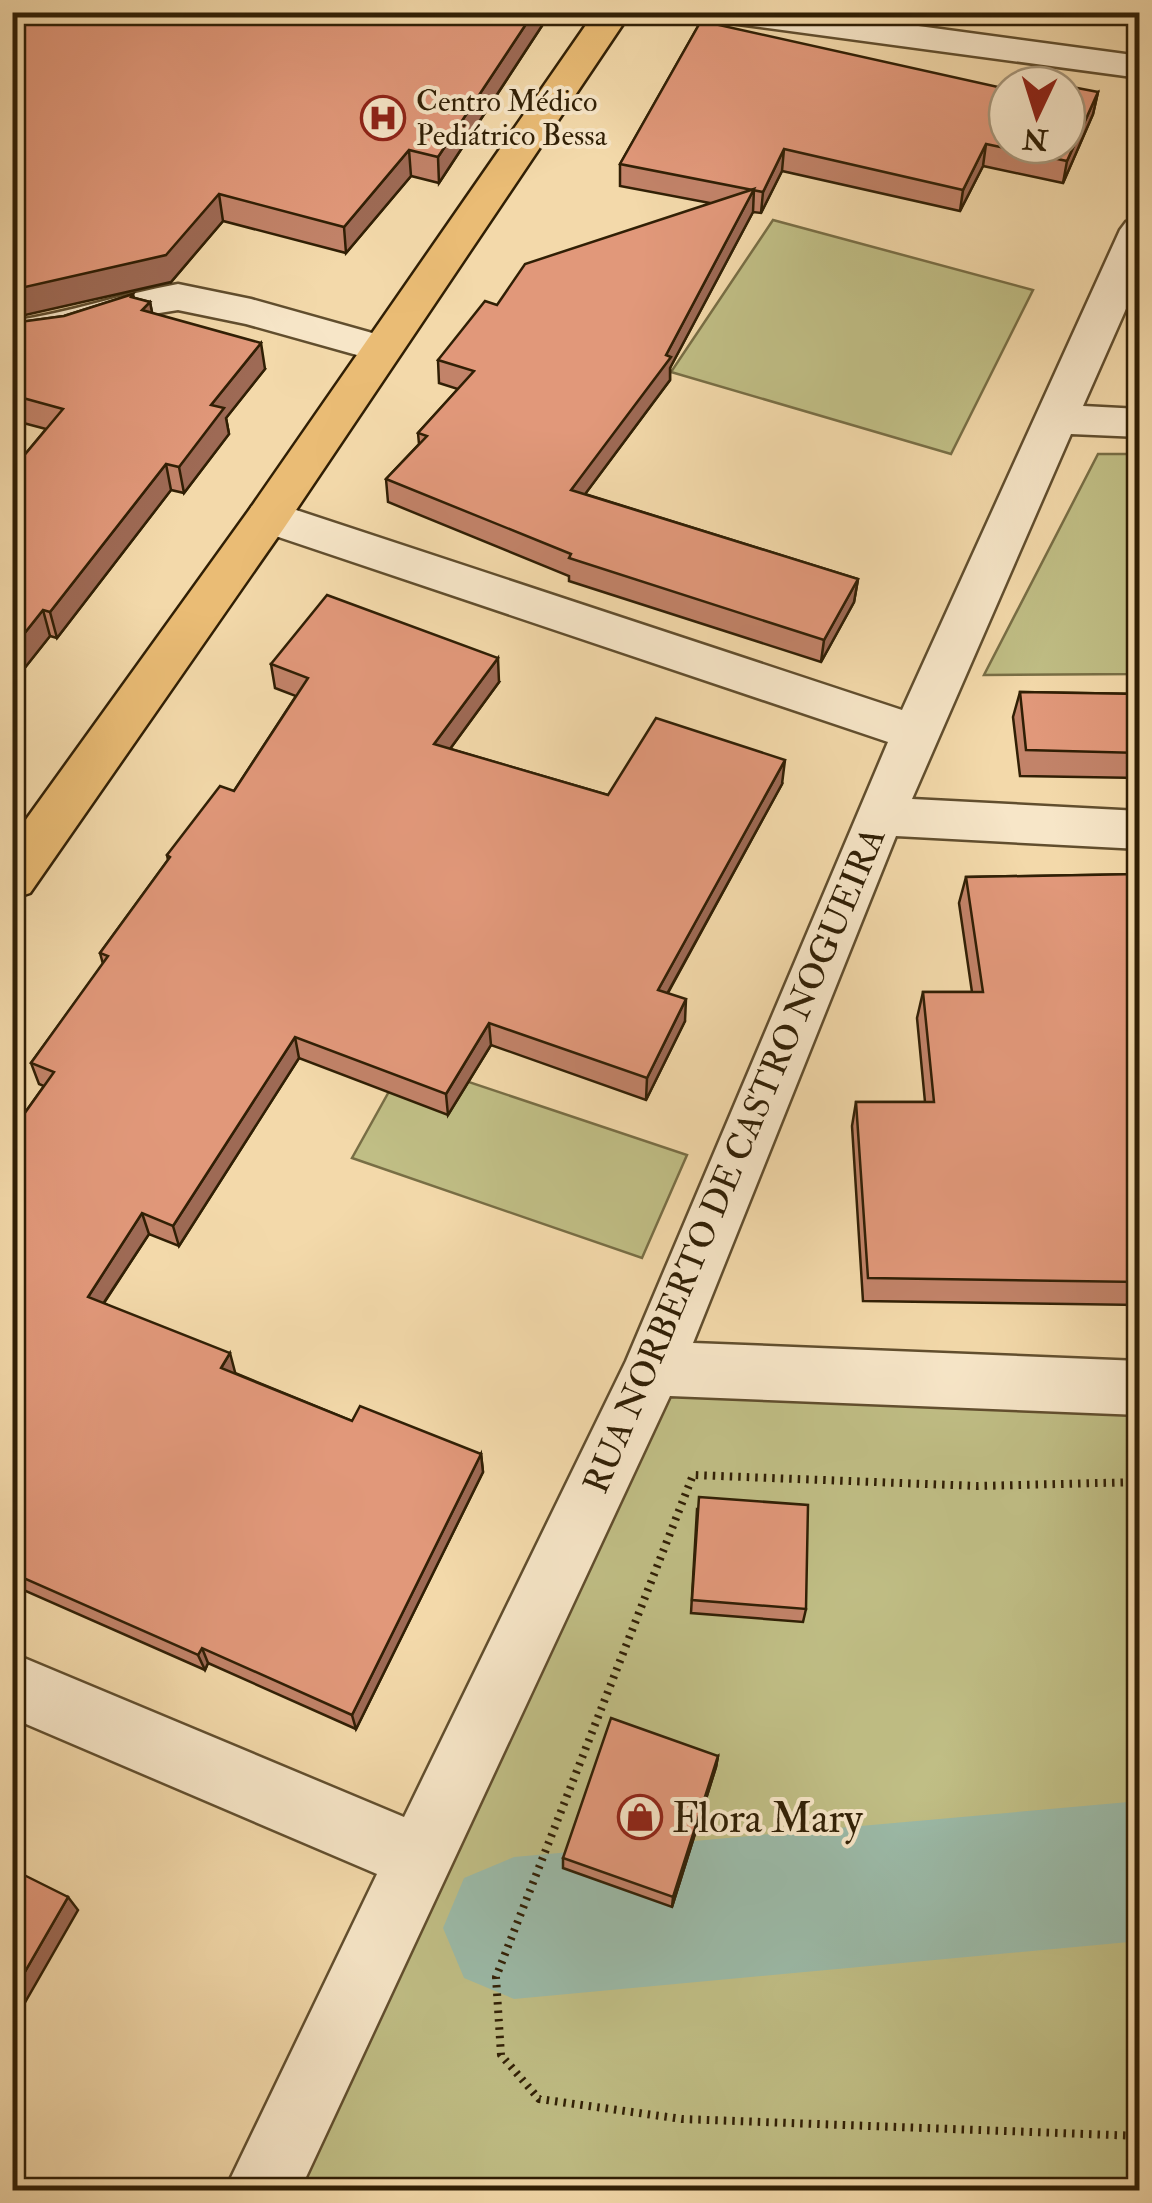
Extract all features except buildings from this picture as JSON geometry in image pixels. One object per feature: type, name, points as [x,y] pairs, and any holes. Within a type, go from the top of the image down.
[{"type":"main road","points":[[12,879],[268,517],[613,12]]},
{"type":"street","points":[[730,12],[1140,67]]},
{"type":"street","points":[[900,12],[1079,37],[1140,40]]},
{"type":"street","name":"RUA NORBERTO DE CASTRO NOGUEIRA","points":[[262,2190],[653,1368],[879,816],[1140,230]]},
{"type":"street","points":[[12,334],[70,326],[119,307],[178,297],[251,312],[382,349]]},
{"type":"street","points":[[1055,418],[1140,423]]},
{"type":"street","points":[[268,517],[918,734]]},
{"type":"street","points":[[879,816],[1140,830]]},
{"type":"street","points":[[653,1368],[1140,1388]]},
{"type":"street","points":[[12,1685],[418,1857]]},
{"type":"path","points":[[1140,1482],[978,1486],[693,1475],[496,1977],[501,2055],[539,2100],[682,2120],[1140,2136]]},
{"type":"path","points":[[326,2182],[668,2190]]},
{"type":"shaded area","points":[[773,220],[1033,290],[951,454],[671,372]]},
{"type":"shaded area","points":[[1098,454],[1139,454],[1139,674],[984,675]]},
{"type":"shaded area","points":[[406,1061],[687,1155],[642,1258],[352,1158]]},
{"type":"shaded area","points":[[646,1357],[1139,1372],[1139,2190],[255,2190]]},
{"type":"waterway","points":[[514,1928],[1140,1871]]},
{"type":"place","name":"Centro Médico Pediátrico Bessa","points":[[383,118]]},
{"type":"place","name":"Flora Mary","points":[[640,1817]]}]
